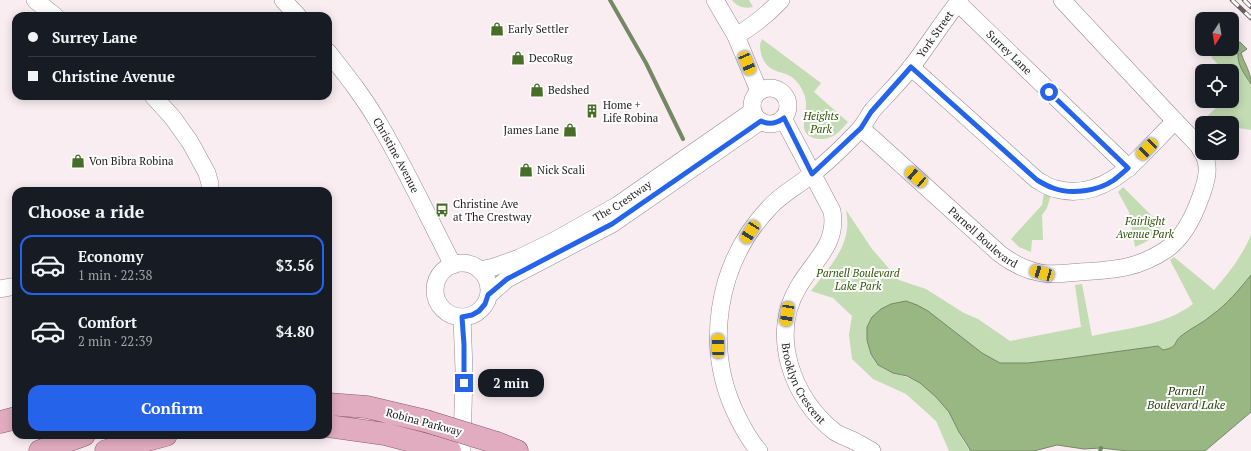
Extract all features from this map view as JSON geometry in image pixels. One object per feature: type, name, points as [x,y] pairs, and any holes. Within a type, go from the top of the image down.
[{"type":"main road","points":[[332,390],[367,407]]},
{"type":"main road","name":"Robina Parkway","points":[[332,404],[367,407],[426,421],[497,443],[517,451]]},
{"type":"main road","points":[[0,422],[12,419]]},
{"type":"main road","name":"Robina Parkway","points":[[332,427],[385,434],[450,451]]},
{"type":"main road","points":[[40,451],[73,439]]},
{"type":"main road","points":[[106,451],[151,439]]},
{"type":"main road","points":[[161,451],[166,449],[177,439]]},
{"type":"street","points":[[35,0],[50,12]]},
{"type":"street","points":[[283,0],[294,12]]},
{"type":"street","points":[[715,0],[736,36],[759,91]]},
{"type":"street","points":[[736,36],[753,26],[769,13],[781,0]]},
{"type":"street","name":"Parnell Boulevard","points":[[1062,0],[1195,142]]},
{"type":"street","name":"York Street","points":[[759,451],[750,441],[733,409],[722,376],[718,355],[722,297],[727,277],[744,241],[756,222],[769,207],[812,174],[861,128],[871,112],[911,67],[959,2]]},
{"type":"street","name":"Surrey Lane","points":[[959,2],[1128,168]]},
{"type":"street","name":"Christine Avenue","points":[[332,57],[356,89],[380,126],[404,168],[453,265]]},
{"type":"street","points":[[911,67],[1037,180],[1054,189],[1066,191],[1098,188],[1113,180],[1128,168],[1175,122]]},
{"type":"street","points":[[764,88],[776,88],[786,96],[789,108],[784,118],[772,124],[757,116],[752,104],[754,97],[759,91],[764,88]]},
{"type":"street","points":[[157,100],[173,118],[190,142],[207,173],[210,187]]},
{"type":"street","name":"The Crestway","points":[[480,270],[494,267],[519,258],[554,241],[618,205],[757,116]]},
{"type":"street","name":"The Crestway","points":[[488,295],[507,279],[612,224],[757,116]]},
{"type":"street","name":"Brooklyn Crescent","points":[[784,118],[832,211],[834,222],[833,234],[827,246],[798,287],[791,302],[786,322],[786,346],[788,359],[796,384],[807,403],[821,420],[836,433],[872,451]]},
{"type":"street","name":"Parnell Boulevard","points":[[861,128],[1000,254],[1010,262],[1042,273],[1073,273],[1123,269],[1150,260],[1168,249],[1188,226],[1197,208],[1205,185],[1208,170],[1206,160]]},
{"type":"street","points":[[465,263],[472,265],[480,270],[486,277],[488,295],[485,304],[479,311],[472,315],[462,317],[453,316],[444,311],[439,305],[435,294],[435,287],[438,277],[444,270],[453,265],[465,263]]},
{"type":"street","points":[[0,289],[12,287]]},
{"type":"street","points":[[462,317],[464,370],[462,451]]},
{"type":"green space","points":[[732,0],[749,0],[753,7],[741,7]]},
{"type":"green space","name":"Heights Park","points":[[762,39],[821,83],[814,92],[848,122],[836,134],[825,139],[807,135],[804,126],[806,103],[803,91],[792,77],[774,70],[766,63],[760,50],[760,43]]},
{"type":"green space","points":[[1239,56],[1245,76],[1251,84],[1251,130],[1239,128],[1239,116],[1207,116],[1216,108],[1239,108],[1239,64],[1218,64],[1211,57]]},
{"type":"green space","name":"Fairlight Avenue Park","points":[[1123,187],[1162,226],[1150,239],[1135,247],[1129,212],[1118,192]]},
{"type":"green space","points":[[1044,192],[1051,195],[1047,208],[1042,215],[1043,240],[1032,240],[1031,252],[1019,247],[1011,239],[1042,205]]},
{"type":"green space","name":"Parnell Boulevard Lake Park","points":[[846,210],[872,249],[899,280],[926,289],[964,313],[978,319],[1010,341],[1081,327],[1075,285],[1082,284],[1092,336],[1157,322],[1170,317],[1193,304],[1170,260],[1174,257],[1214,290],[1235,264],[1251,235],[1251,275],[1236,293],[1212,316],[1179,337],[1176,344],[1170,349],[1163,350],[1158,346],[1028,363],[1000,363],[982,353],[928,311],[871,354],[876,363],[881,367],[917,382],[941,401],[953,418],[962,438],[971,451],[949,451],[936,421],[906,394],[873,379],[852,359],[849,335],[852,316],[833,298],[811,291],[838,255],[842,247],[847,227]]},
{"type":"water","points":[[1239,42],[1247,49],[1241,53],[1249,72],[1251,84],[1240,66],[1238,57]]},
{"type":"water","name":"Parnell Boulevard Lake","points":[[1251,275],[1251,412],[1205,451],[1128,451],[1101,448],[1084,449],[1057,445],[1034,451],[971,451],[949,412],[936,397],[920,383],[907,376],[893,373],[878,365],[871,354],[867,340],[867,327],[872,317],[881,309],[891,304],[906,301],[928,311],[982,353],[1000,363],[1028,363],[1158,346],[1163,350],[1174,346],[1181,336],[1205,321],[1223,306]]},
{"type":"waterway","points":[[610,0],[646,63],[683,139]]},
{"type":"railway","points":[[1232,0],[1251,18]]},
{"type":"railway","points":[[1244,0],[1251,7]]},
{"type":"place","name":"Early Settler","points":[[497,29]]},
{"type":"place","name":"DecoRug","points":[[518,58]]},
{"type":"place","name":"Bedshed","points":[[537,90]]},
{"type":"place","name":"Home + Life Robina","points":[[592,111]]},
{"type":"place","name":"James Lane","points":[[570,130]]},
{"type":"place","name":"Von Bibra Robina","points":[[78,161]]},
{"type":"place","name":"Nick Scali","points":[[526,170]]},
{"type":"place","name":"Christine Ave at The Crestway","points":[[442,210]]},
{"type":"route","points":[[464,383],[462,317],[472,315],[479,311],[485,304],[488,295],[507,279],[569,248],[612,224],[761,121],[772,124],[784,118],[812,174],[861,128],[871,112],[911,67],[1037,180],[1054,189],[1066,191],[1098,188],[1113,180],[1128,168],[1049,92]]}]
